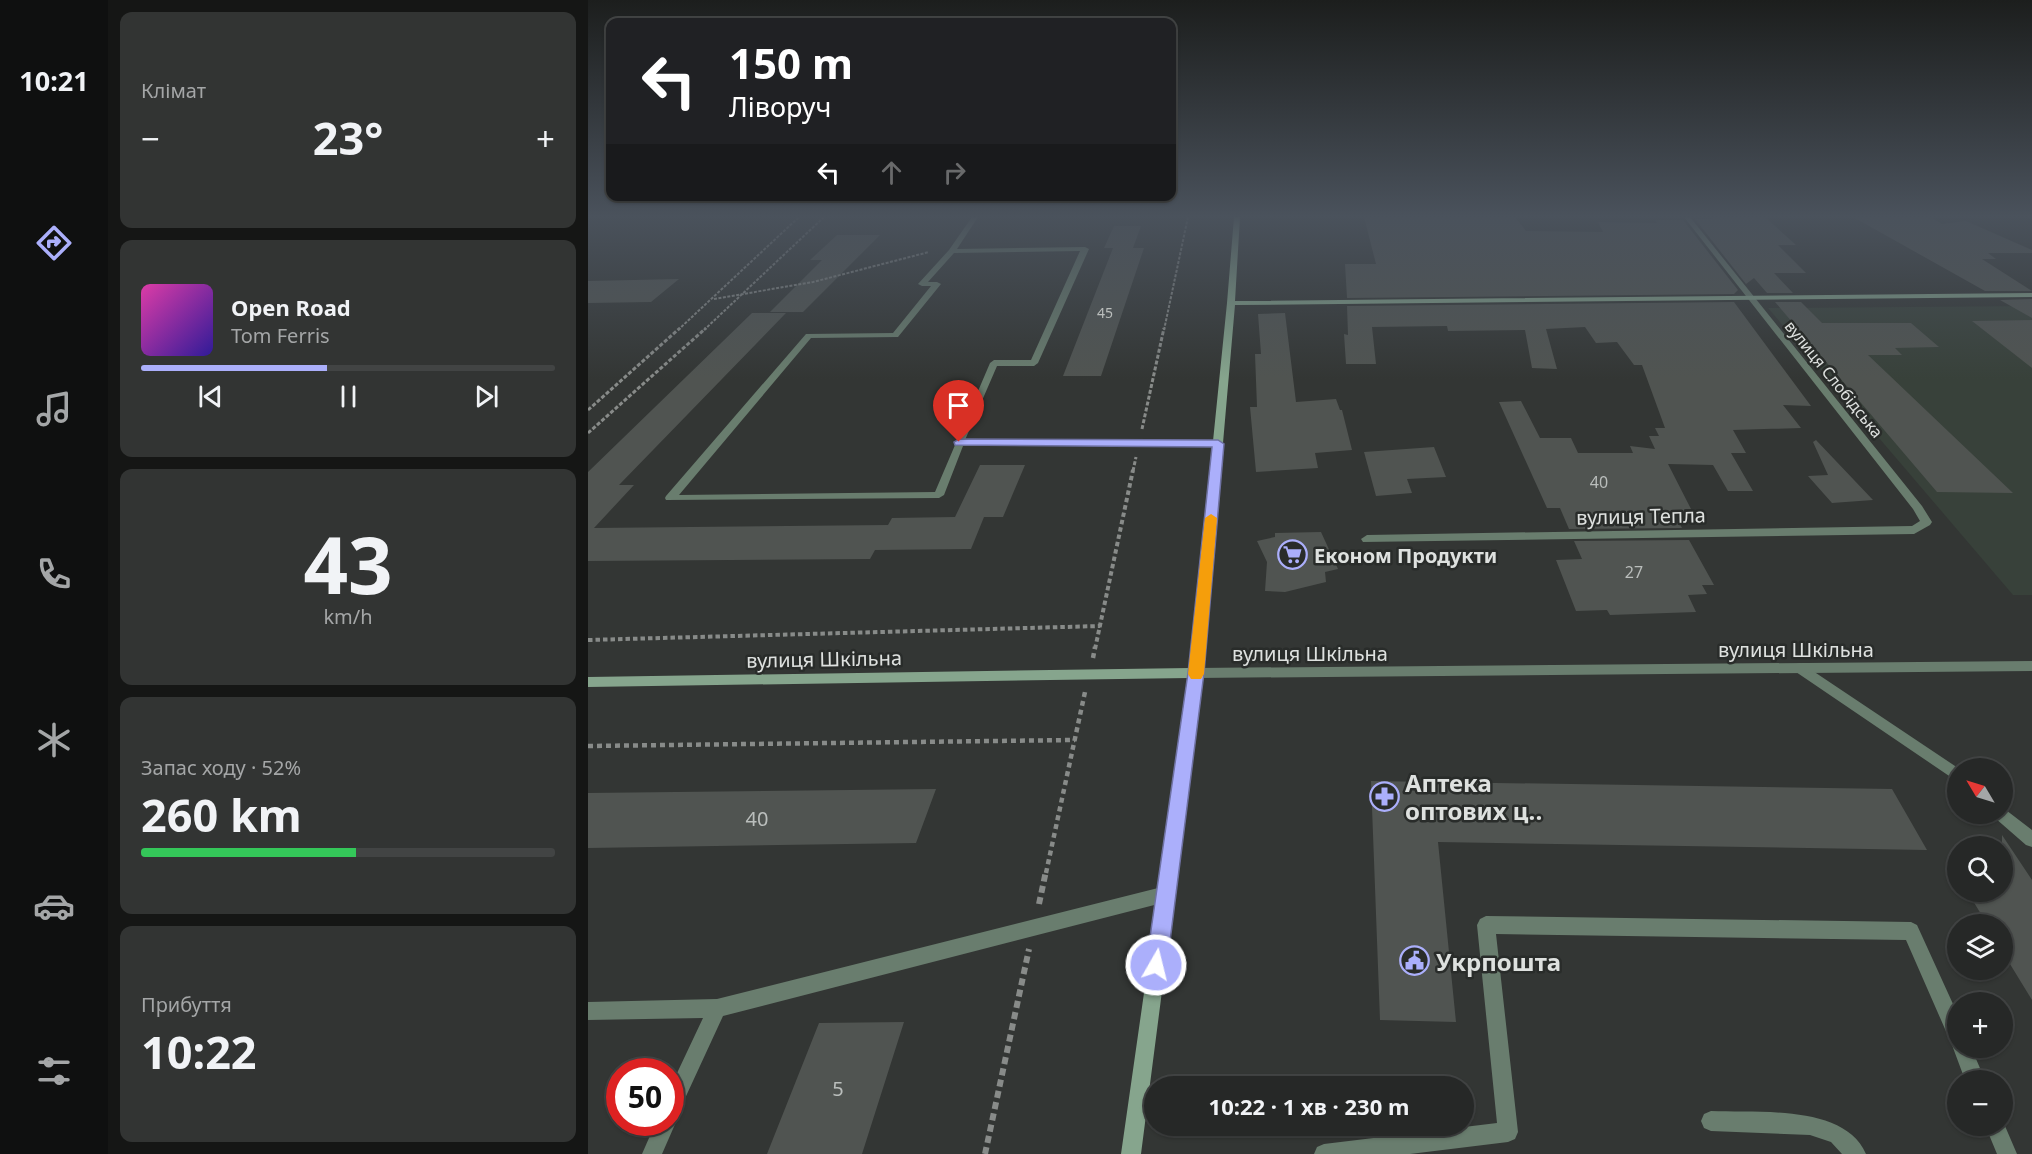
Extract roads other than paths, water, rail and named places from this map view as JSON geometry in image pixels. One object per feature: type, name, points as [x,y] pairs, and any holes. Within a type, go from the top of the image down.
[{"type":"main road","points":[[1131,1154],[1196,673],[1233,271]]},
{"type":"main road","points":[[1231,303],[2032,295]]},
{"type":"main road","name":"вулиця Шкільна","points":[[588,682],[1196,673]]},
{"type":"street","points":[[934,271],[922,284],[938,284],[895,335],[809,336],[670,498],[939,495],[959,442],[994,363],[1034,363],[1075,271]]},
{"type":"street","name":"вулиця Слобідська","points":[[1728,271],[1918,508],[1926,522],[1914,530]]},
{"type":"street","points":[[959,442],[1218,444]]},
{"type":"street","name":"вулиця Тепла","points":[[1367,539],[1914,530]]},
{"type":"street","name":"вулиця Шкільна","points":[[1196,673],[2032,666]]},
{"type":"street","points":[[1801,668],[1947,768]]},
{"type":"street","points":[[2013,823],[2032,840]]},
{"type":"street","points":[[588,1011],[717,1008],[1166,894]]},
{"type":"street","points":[[1323,1154],[1508,1132],[1486,925],[1911,932],[1947,1013]]},
{"type":"street","points":[[684,1081],[717,1008]]},
{"type":"street","points":[[1711,1121],[1810,1125],[1837,1134],[1856,1154]]},
{"type":"street","points":[[652,1154],[660,1136]]},
{"type":"street","points":[[2000,1136],[2007,1154]]},
{"type":"place","name":"Економ Продукти","points":[[1293,555]]},
{"type":"place","name":"Аптека оптових ц‥","points":[[1384,796]]},
{"type":"place","name":"Укрпошта","points":[[1415,961]]}]
